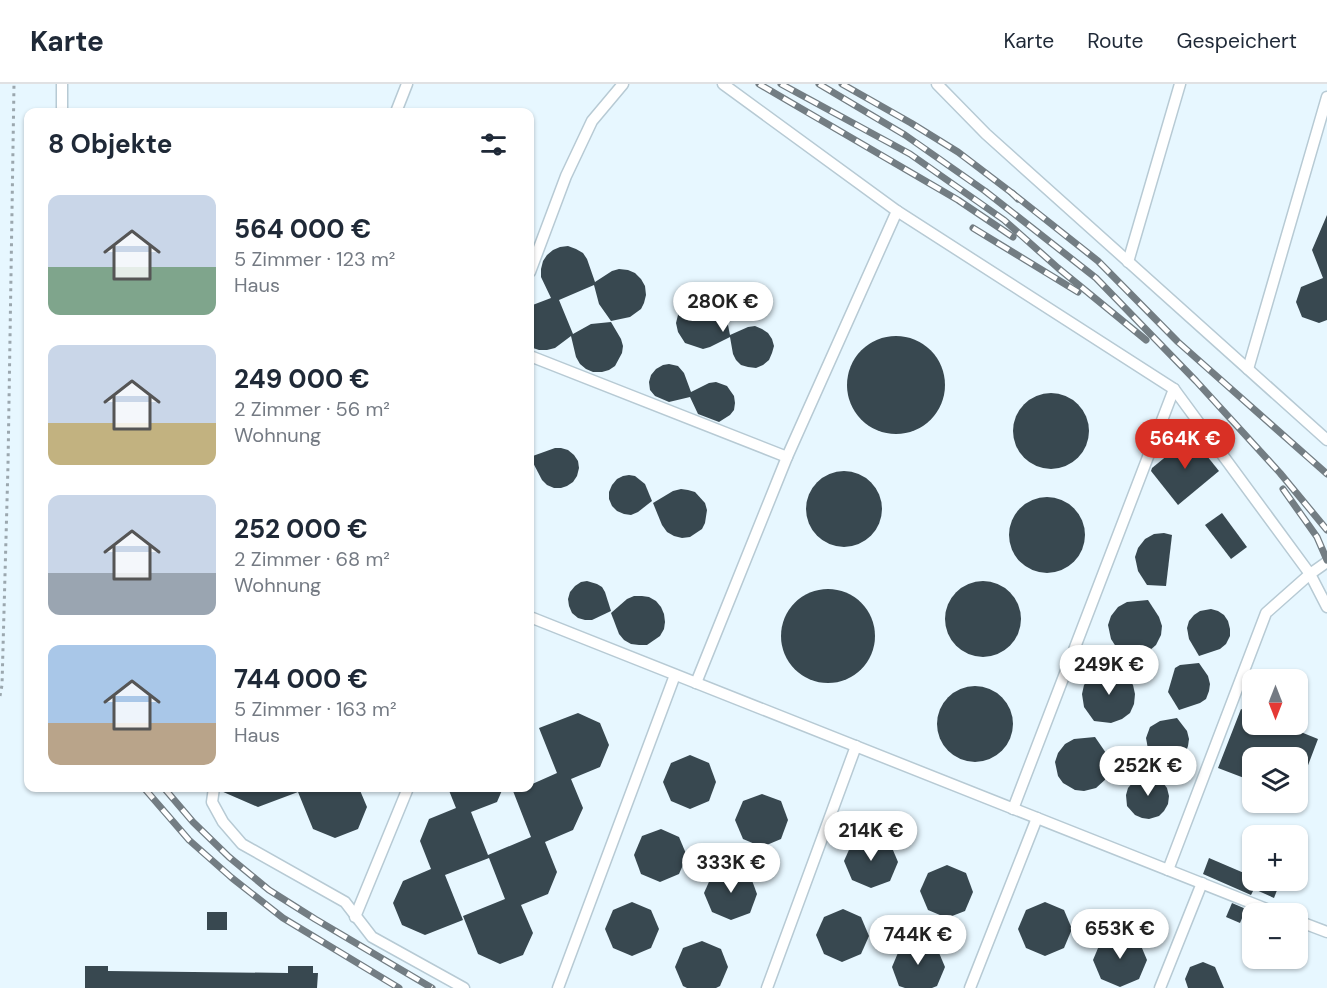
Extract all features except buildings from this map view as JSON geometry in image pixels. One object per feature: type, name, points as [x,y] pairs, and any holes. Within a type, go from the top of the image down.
[{"type":"lane","points":[[62,84],[62,108]]},
{"type":"lane","points":[[398,108],[407,84]]},
{"type":"lane","points":[[534,261],[566,176],[592,121],[624,84]]},
{"type":"lane","points":[[723,84],[897,211],[1174,389],[1310,574],[1327,607]]},
{"type":"lane","points":[[937,84],[986,134],[1327,440]]},
{"type":"lane","points":[[1128,262],[1180,84]]},
{"type":"lane","points":[[1248,369],[1327,97]]},
{"type":"lane","points":[[696,683],[787,457],[897,211]]},
{"type":"lane","points":[[534,358],[787,457]]},
{"type":"lane","points":[[1013,809],[1174,389]]},
{"type":"lane","points":[[1168,870],[1266,613],[1327,562]]},
{"type":"lane","points":[[534,619],[1252,903]]},
{"type":"lane","points":[[558,988],[675,675]]},
{"type":"lane","points":[[767,988],[856,746]]},
{"type":"lane","points":[[213,792],[212,802],[223,822],[242,844],[345,902],[372,937],[464,988]]},
{"type":"lane","points":[[355,917],[406,792]]},
{"type":"lane","points":[[970,988],[1037,818]]},
{"type":"lane","points":[[1160,988],[1202,883]]},
{"type":"lane","points":[[1308,925],[1327,933]]},
{"type":"path","points":[[0,696],[8,465],[14,84]]},
{"type":"railway","points":[[759,84],[958,200],[1013,237]]},
{"type":"railway","points":[[781,84],[910,154],[1004,220],[1058,268],[1146,340]]},
{"type":"railway","points":[[819,84],[905,135],[985,191],[1096,278],[1196,381],[1280,473],[1327,530]]},
{"type":"railway","points":[[842,84],[958,152],[1018,199]]},
{"type":"railway","points":[[1012,193],[1098,261],[1178,342],[1327,474]]},
{"type":"railway","points":[[973,228],[1078,292]]},
{"type":"railway","points":[[1283,489],[1317,537],[1327,560]]},
{"type":"railway","points":[[147,792],[189,840],[283,918],[399,988]]},
{"type":"railway","points":[[167,792],[193,822],[229,857],[269,890],[432,988]]}]
